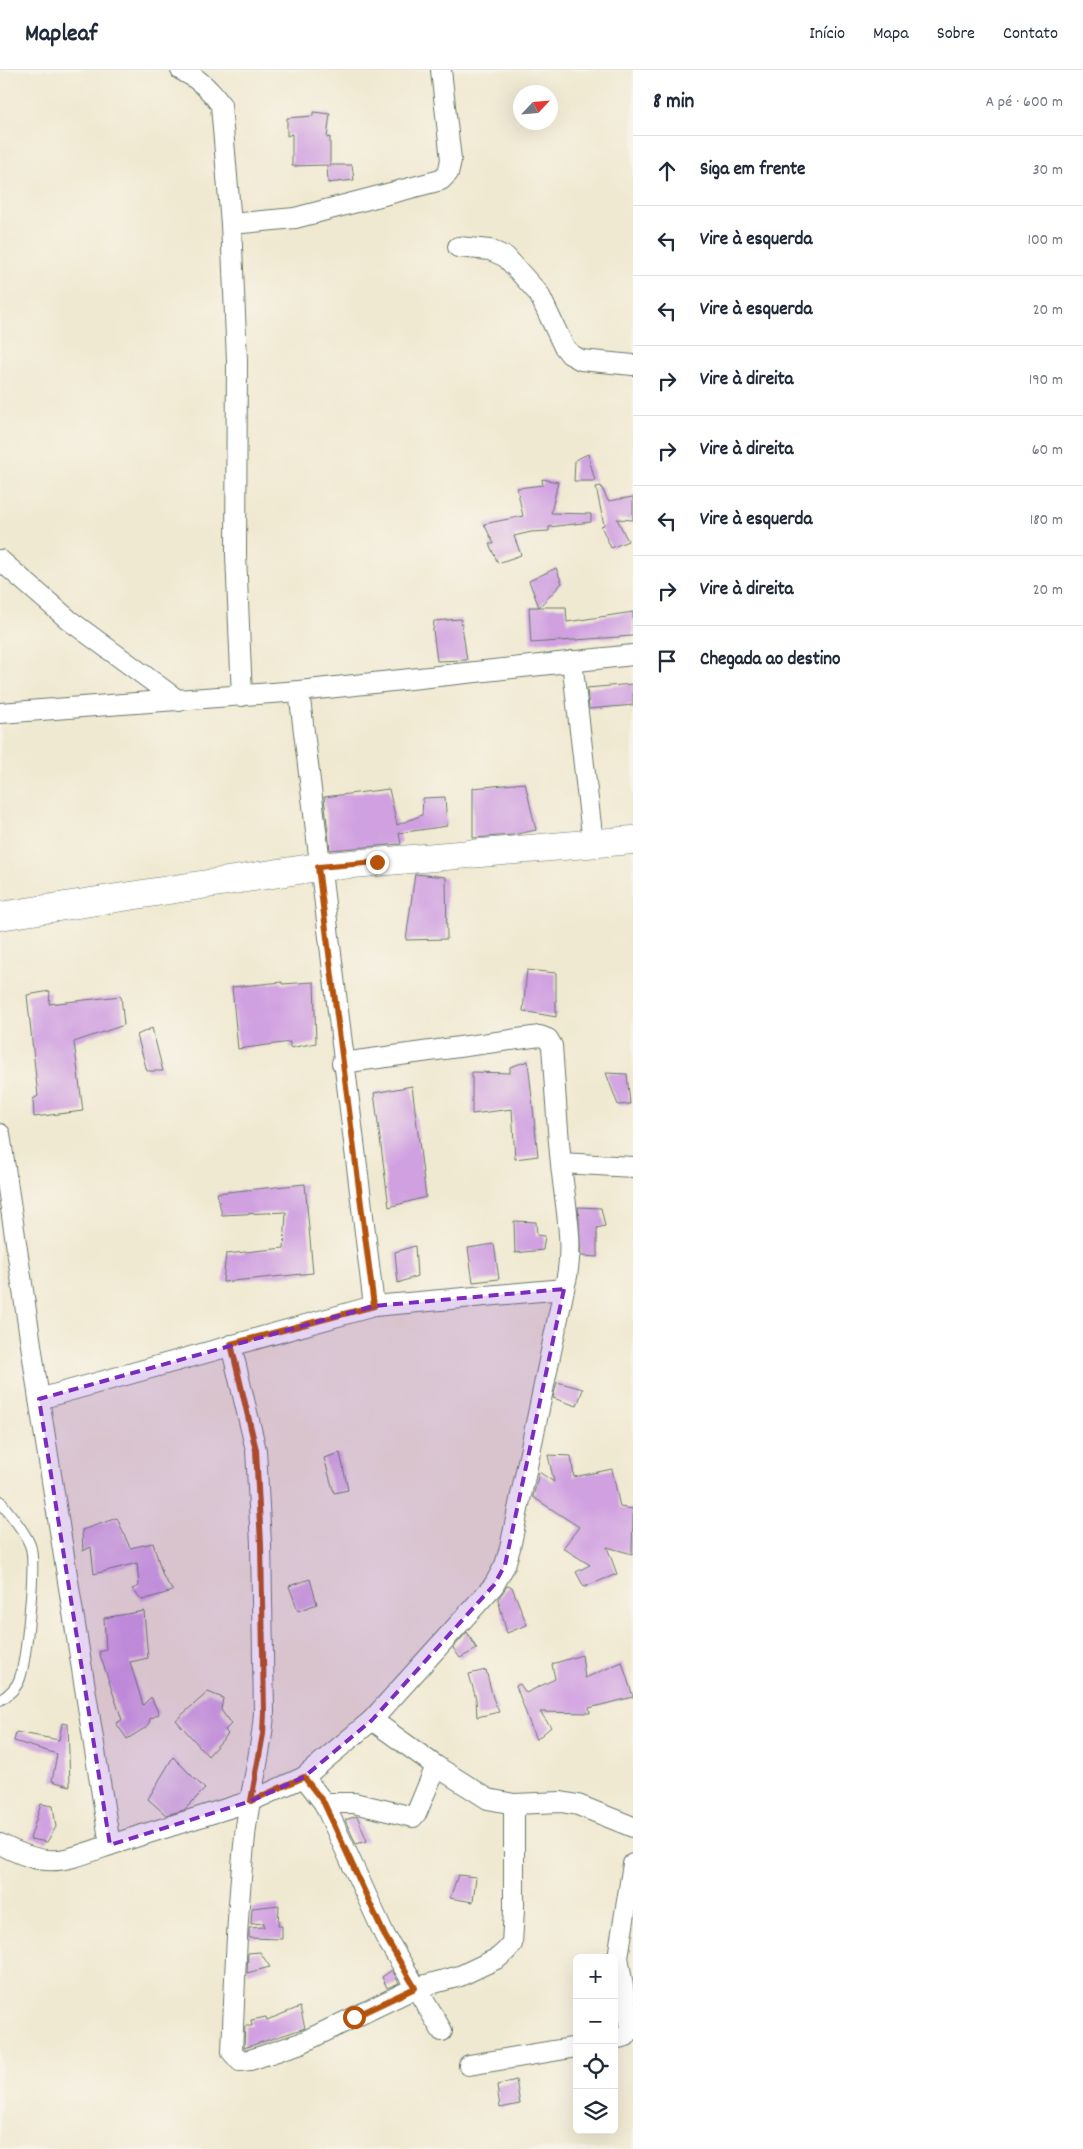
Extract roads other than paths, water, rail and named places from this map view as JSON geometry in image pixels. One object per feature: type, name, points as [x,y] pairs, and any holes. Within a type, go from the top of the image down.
[{"type":"main road","points":[[0,916],[318,867],[633,840]]},
{"type":"street","points":[[181,70],[210,90],[220,105],[231,224],[237,360],[236,555],[242,696]]},
{"type":"street","points":[[231,224],[295,218],[441,180],[448,173],[451,160],[441,70]]},
{"type":"street","points":[[458,247],[490,250],[512,263],[539,294],[563,345],[570,354],[581,360],[633,364]]},
{"type":"street","points":[[0,560],[69,620],[178,701]]},
{"type":"street","points":[[0,713],[299,691],[633,655]]},
{"type":"street","points":[[572,661],[593,843]]},
{"type":"street","points":[[299,691],[318,867],[374,1306]]},
{"type":"street","points":[[0,1844],[21,1854],[46,1862],[70,1859],[251,1801],[304,1777],[372,1720],[494,1585],[505,1565],[527,1475],[564,1289],[570,1270],[570,1233],[561,1164],[552,1046],[548,1039],[540,1036],[342,1063]]},
{"type":"street","points":[[0,1134],[39,1399],[110,1845]]},
{"type":"street","points":[[561,1164],[633,1167]]},
{"type":"street","points":[[39,1399],[231,1344],[374,1306],[564,1289]]},
{"type":"street","points":[[231,1344],[256,1450],[261,1544],[264,1712],[263,1734],[245,1834],[237,1938],[232,2052],[240,2061],[250,2060],[301,2043],[415,1988],[460,1976],[498,1958],[512,1944],[514,1804]]},
{"type":"street","points":[[372,1720],[436,1766],[488,1799],[514,1804],[561,1802],[578,1805],[633,1827]]},
{"type":"street","points":[[324,1803],[354,1803],[413,1817],[417,1812],[436,1766]]},
{"type":"street","points":[[304,1777],[324,1803],[385,1936],[442,2031]]},
{"type":"street","points":[[618,2038],[626,2036],[630,2028],[618,1957],[633,1864]]},
{"type":"street","points":[[469,2065],[573,2048]]},
{"type":"lane","points":[[0,1501],[31,1546],[32,1566],[24,1664],[19,1680],[7,1697],[0,1700]]}]
